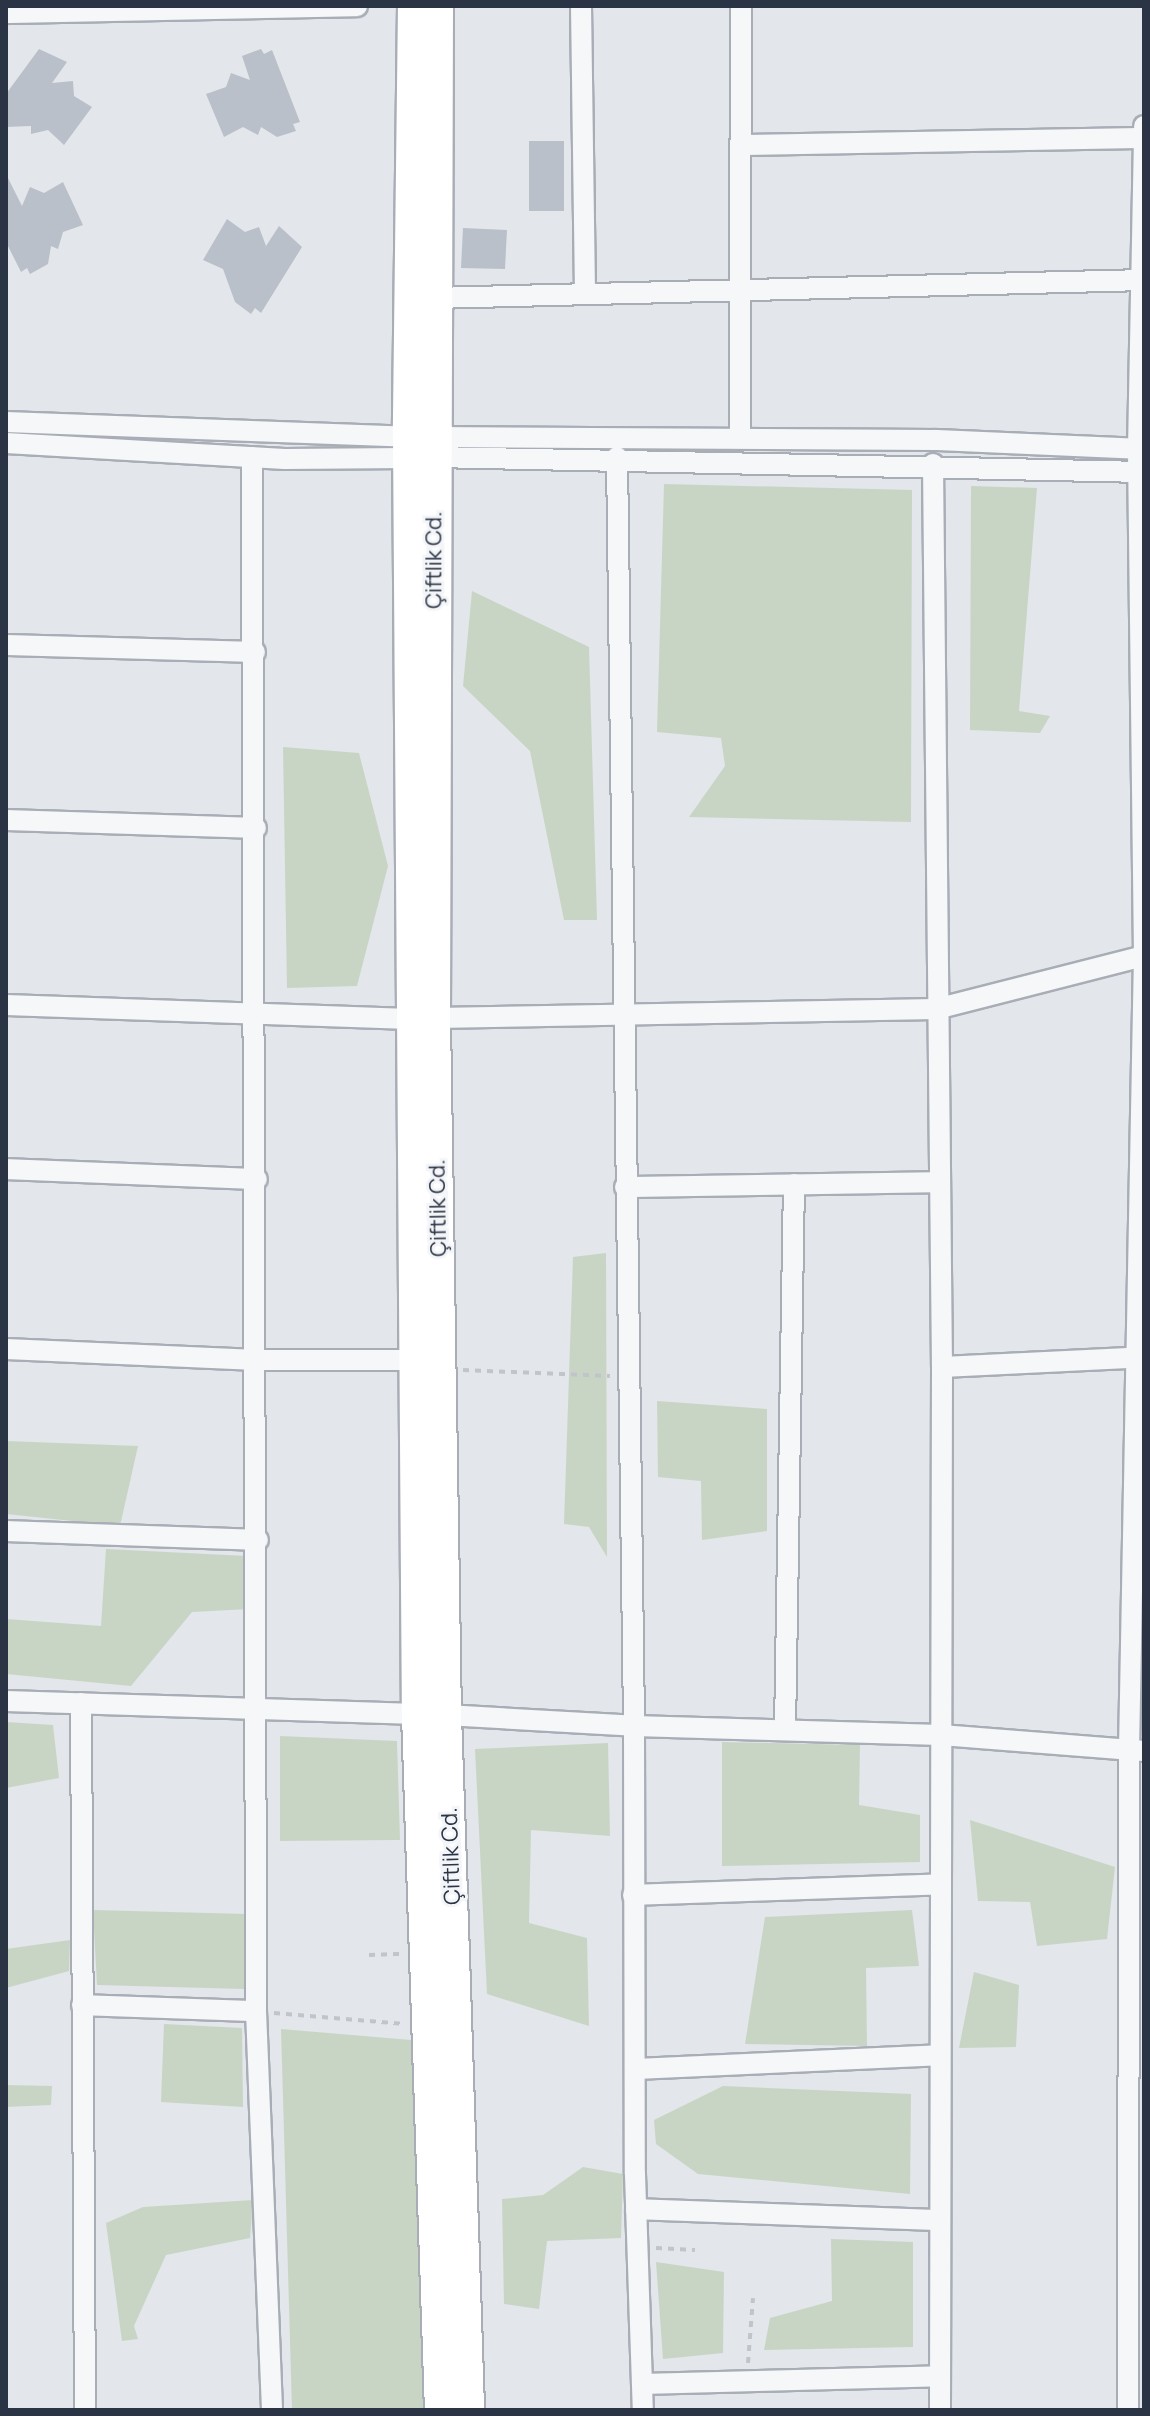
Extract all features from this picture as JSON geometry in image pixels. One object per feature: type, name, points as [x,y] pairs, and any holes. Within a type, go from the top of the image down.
[{"type":"street","points":[[6,13],[357,6]]},
{"type":"street","name":"Çiftlik Cd.","points":[[413,6],[421,447],[423,1018],[432,1715],[425,1954],[440,2410]]},
{"type":"street","name":"Çiftlik Cd.","points":[[421,447],[434,298],[438,6]]},
{"type":"street","points":[[581,6],[585,294]]},
{"type":"street","points":[[740,437],[741,6]]},
{"type":"street","points":[[1128,2410],[1144,956],[1141,449],[1144,126]]},
{"type":"street","points":[[741,145],[1144,138]]},
{"type":"street","points":[[434,298],[1144,280]]},
{"type":"street","points":[[6,422],[617,457],[1141,472]]},
{"type":"street","points":[[6,443],[252,457],[421,447],[740,437],[1141,449]]},
{"type":"street","points":[[252,457],[258,1540],[256,2011],[272,2410]]},
{"type":"street","points":[[617,457],[634,1726],[636,2209],[643,2410]]},
{"type":"street","points":[[933,464],[936,1009],[942,1367],[940,2410]]},
{"type":"street","points":[[6,645],[255,652]]},
{"type":"street","points":[[6,820],[256,828]]},
{"type":"street","points":[[6,1005],[423,1018],[623,1017],[936,1009],[1144,956]]},
{"type":"street","points":[[6,1169],[257,1179]]},
{"type":"street","points":[[625,1187],[939,1182]]},
{"type":"street","points":[[785,1730],[794,1184]]},
{"type":"street","points":[[6,1349],[428,1364]]},
{"type":"street","points":[[942,1367],[1140,1357]]},
{"type":"street","points":[[6,1531],[258,1540]]},
{"type":"street","points":[[6,1701],[256,1706],[634,1726],[941,1735],[1136,1751]]},
{"type":"street","points":[[81,1703],[85,2410]]},
{"type":"street","name":"Çiftlik Cd.","points":[[432,1715],[469,2410]]},
{"type":"street","points":[[633,1895],[941,1884]]},
{"type":"street","points":[[82,2005],[256,2011]]},
{"type":"street","points":[[635,2069],[940,2055]]},
{"type":"street","points":[[636,2209],[940,2220]]},
{"type":"street","points":[[642,2384],[940,2376]]},
{"type":"path","points":[[428,1364],[628,1377]]},
{"type":"path","points":[[369,1955],[425,1954]]},
{"type":"path","points":[[256,2011],[428,2026]]},
{"type":"path","points":[[638,2247],[695,2250]]},
{"type":"path","points":[[747,2381],[753,2298]]},
{"type":"green space","points":[[664,484],[912,490],[911,822],[689,817],[725,766],[721,738],[657,732]]},
{"type":"green space","points":[[971,486],[1037,488],[1019,711],[1050,716],[1040,733],[970,730]]},
{"type":"green space","points":[[472,591],[589,647],[597,920],[564,920],[530,751],[463,686]]},
{"type":"green space","points":[[283,747],[359,753],[388,866],[357,986],[287,988]]},
{"type":"green space","points":[[606,1253],[607,1557],[589,1527],[564,1524],[573,1257]]},
{"type":"green space","points":[[657,1401],[767,1409],[767,1531],[702,1540],[701,1481],[658,1477]]},
{"type":"green space","points":[[6,1441],[138,1446],[120,1526],[6,1514]]},
{"type":"green space","points":[[106,1549],[247,1556],[249,1609],[192,1612],[131,1686],[6,1674],[6,1619],[101,1626]]},
{"type":"green space","points":[[6,1722],[53,1725],[59,1778],[6,1788]]},
{"type":"green space","points":[[280,1736],[397,1741],[400,1840],[280,1841]]},
{"type":"green space","points":[[722,1742],[860,1745],[859,1805],[920,1815],[920,1862],[722,1866]]},
{"type":"green space","points":[[608,1743],[610,1836],[531,1830],[529,1923],[587,1938],[589,2026],[487,1994],[475,1749]]},
{"type":"green space","points":[[970,1820],[1115,1867],[1107,1939],[1037,1946],[1030,1902],[978,1901]]},
{"type":"green space","points":[[93,1910],[247,1914],[244,1989],[97,1985]]},
{"type":"green space","points":[[912,1910],[919,1966],[866,1968],[867,2046],[745,2044],[765,1917]]},
{"type":"green space","points":[[70,1940],[69,1971],[6,1988],[6,1949]]},
{"type":"green space","points":[[974,1972],[1019,1985],[1016,2047],[959,2048]]},
{"type":"green space","points":[[164,2024],[242,2028],[243,2107],[161,2102]]},
{"type":"green space","points":[[281,2029],[411,2040],[426,2410],[292,2410]]},
{"type":"green space","points":[[6,2085],[52,2086],[51,2105],[6,2107]]},
{"type":"green space","points":[[723,2086],[911,2094],[910,2194],[698,2174],[656,2144],[654,2120]]},
{"type":"green space","points":[[583,2167],[623,2174],[621,2238],[547,2241],[539,2309],[504,2304],[502,2199],[543,2195]]},
{"type":"green space","points":[[253,2200],[250,2238],[166,2255],[134,2326],[138,2339],[122,2341],[106,2223],[143,2207]]},
{"type":"green space","points":[[831,2239],[913,2242],[913,2347],[764,2350],[770,2318],[832,2301]]},
{"type":"green space","points":[[656,2262],[724,2272],[723,2353],[663,2359]]},
{"type":"building","points":[[39,49],[67,62],[52,83],[73,81],[74,96],[92,107],[64,145],[48,130],[31,134],[31,126],[6,127],[6,94]]},
{"type":"building","points":[[261,49],[264,54],[272,50],[300,122],[293,124],[296,131],[277,137],[261,127],[258,135],[243,127],[224,137],[206,94],[226,87],[231,73],[250,80],[242,56]]},
{"type":"building","points":[[529,141],[564,141],[564,211],[529,211]]},
{"type":"building","points":[[6,174],[22,206],[30,187],[44,193],[63,182],[83,225],[63,232],[58,249],[51,246],[48,264],[30,274],[27,268],[21,272],[6,242]]},
{"type":"building","points":[[227,219],[245,232],[259,227],[266,246],[279,226],[302,247],[261,313],[255,308],[251,314],[235,302],[223,269],[203,260]]},
{"type":"building","points":[[463,228],[507,230],[505,269],[461,268]]}]
